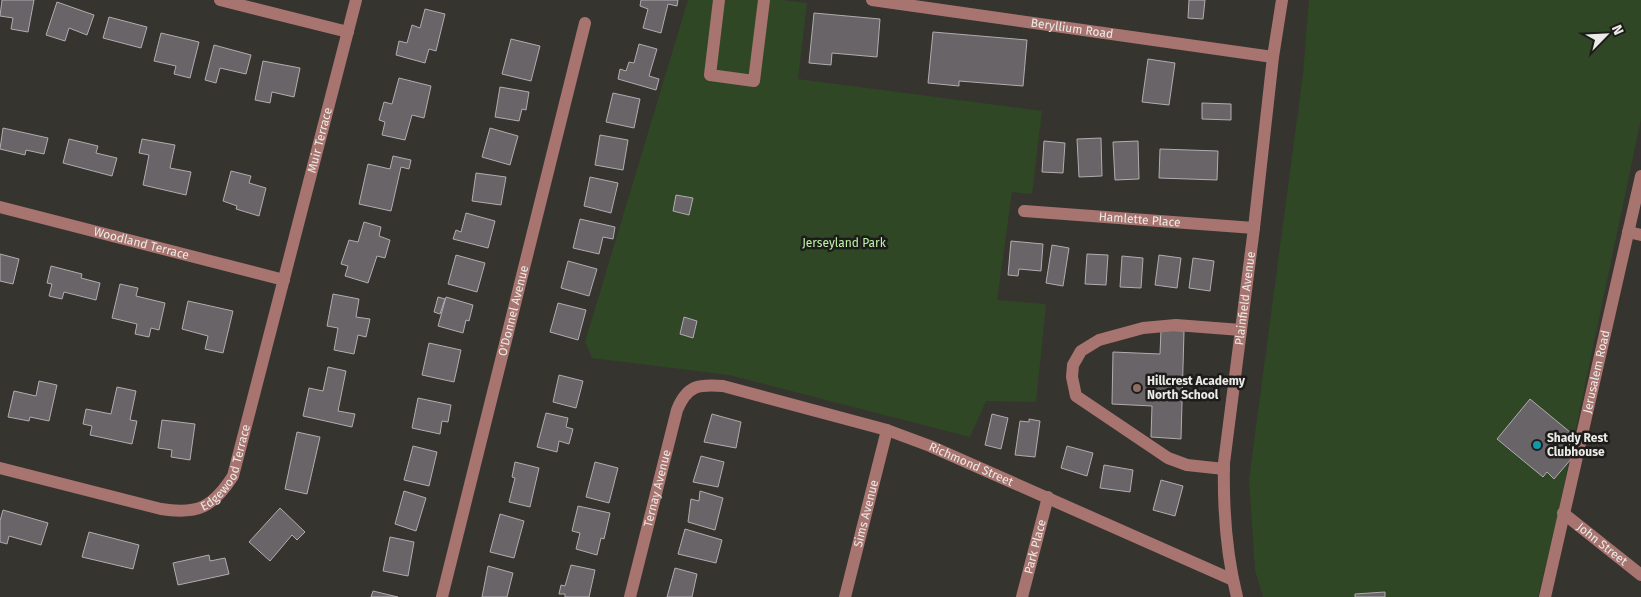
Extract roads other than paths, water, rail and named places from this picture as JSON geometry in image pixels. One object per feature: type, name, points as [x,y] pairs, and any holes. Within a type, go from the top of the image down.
[{"type":"street","points":[[220,0],[348,32]]},
{"type":"street","name":"Muir Terrace","points":[[284,280],[356,0]]},
{"type":"street","points":[[719,0],[710,76],[754,81],[764,0]]},
{"type":"street","name":"Beryllium Road","points":[[872,0],[1273,58]]},
{"type":"street","name":"Plainfield Avenue","points":[[1237,597],[1226,535],[1223,497],[1224,469],[1273,58],[1282,0]]},
{"type":"street","name":"O'Donnel Avenue","points":[[442,597],[585,23]]},
{"type":"street","name":"Jerusalem Road","points":[[1545,597],[1641,176]]},
{"type":"street","name":"Woodland Terrace","points":[[0,208],[284,280]]},
{"type":"street","name":"Hamlette Place","points":[[1024,211],[1254,228]]},
{"type":"street","points":[[1628,232],[1641,235]]},
{"type":"street","name":"Edgewood Terrace","points":[[0,468],[161,509],[180,512],[198,508],[215,500],[224,492],[233,476],[284,280]]},
{"type":"street","points":[[1224,469],[1187,465],[1168,458],[1106,418],[1076,396],[1072,376],[1073,364],[1081,351],[1098,340],[1144,328],[1176,325],[1241,330]]},
{"type":"street","name":"Richmond Street","points":[[697,386],[723,386],[887,430],[930,446],[1048,497],[1233,580]]},
{"type":"street","name":"Ternay Avenue","points":[[630,597],[677,410],[682,398],[688,391],[697,386]]},
{"type":"street","name":"Sims Avenue","points":[[845,597],[887,430]]},
{"type":"street","name":"Park Place","points":[[1022,597],[1048,497]]},
{"type":"street","name":"John Street","points":[[1563,513],[1641,575]]},
{"type":"place","name":"Hillcrest Academy North School","points":[[1137,388]]},
{"type":"place","name":"Shady Rest Clubhouse","points":[[1537,445]]},
{"type":"park label","name":"Jerseyland Park","points":[[844,243]]}]
